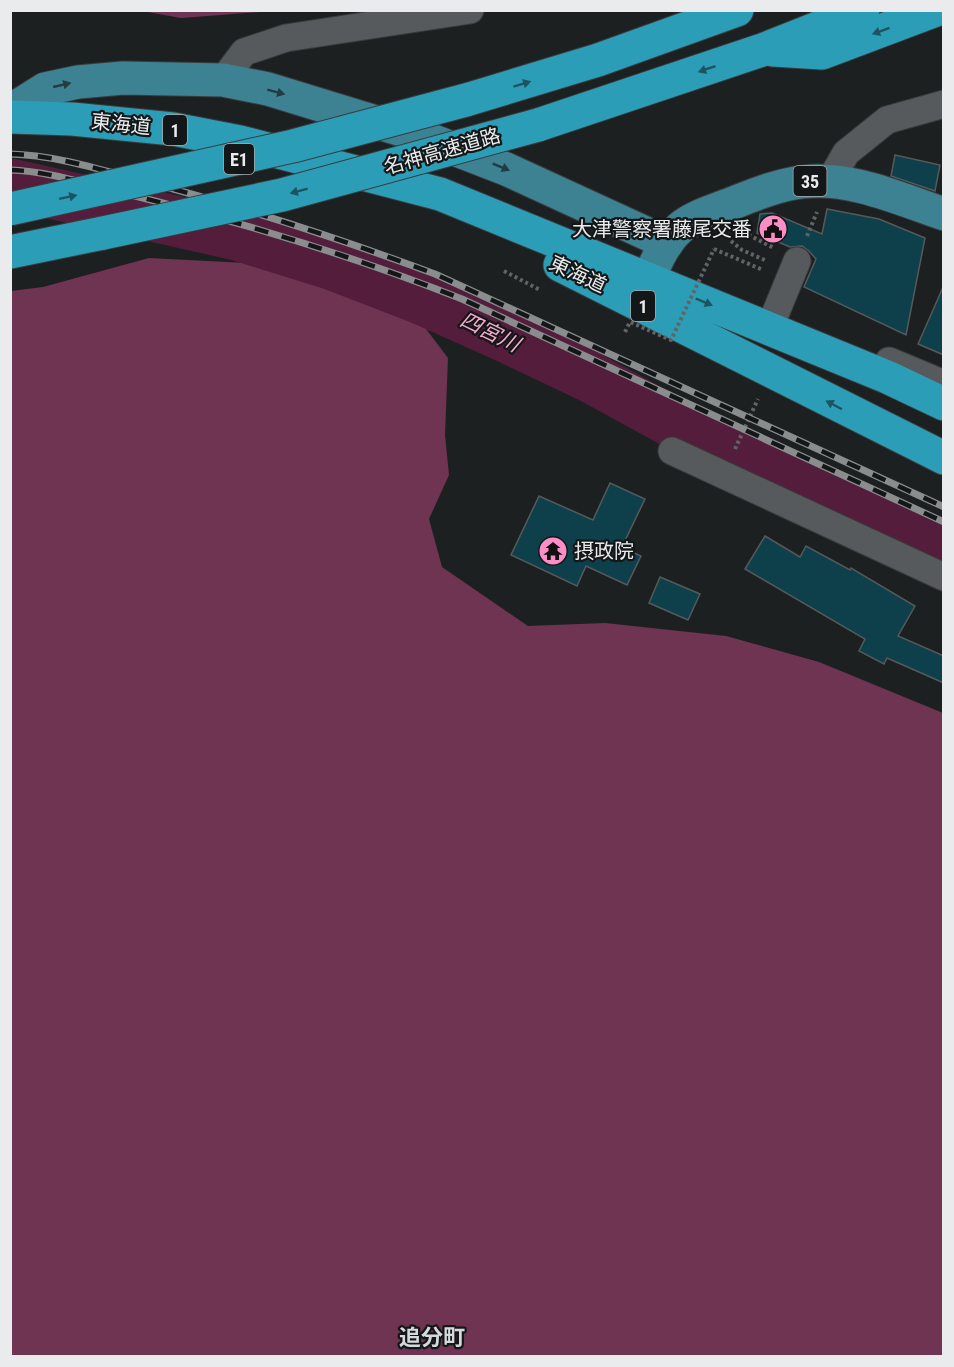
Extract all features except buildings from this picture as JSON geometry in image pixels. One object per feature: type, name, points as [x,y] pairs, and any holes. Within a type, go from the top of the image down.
[{"type":"highway","points":[[598,60],[710,10]]},
{"type":"highway","name":"E1","points":[[10,209],[294,146],[466,100],[598,60],[737,10]]},
{"type":"highway","name":"名神高速道路","points":[[10,252],[282,195],[538,125],[762,50],[863,10]]},
{"type":"highway","points":[[762,50],[822,53],[936,10]]},
{"type":"highway","name":"東海道","points":[[10,117],[72,119],[172,129],[240,142],[440,194],[637,305],[944,458]]},
{"type":"highway","name":"東海道","points":[[637,305],[769,329],[887,377],[944,404]]},
{"type":"highway","name":"1","points":[[887,377],[874,387],[873,401],[900,438]]},
{"type":"main road","points":[[10,111],[45,89],[78,82],[174,77],[223,80],[319,103],[417,135],[506,169],[667,243]]},
{"type":"main road","name":"35","points":[[637,305],[667,243],[680,228],[700,216],[768,189],[803,181],[830,181],[869,189],[944,214]]},
{"type":"street","points":[[223,80],[244,52],[286,38],[470,10]]},
{"type":"street","points":[[830,181],[846,153],[887,120],[944,104]]},
{"type":"street","points":[[769,329],[797,261]]},
{"type":"street","points":[[826,352],[884,359],[944,384]]},
{"type":"street","points":[[672,451],[944,577]]},
{"type":"path","points":[[738,230],[797,261],[830,181]]},
{"type":"path","points":[[730,230],[731,241],[742,250],[770,262]]},
{"type":"path","points":[[637,305],[630,322],[671,340],[714,249],[765,271]]},
{"type":"path","points":[[736,446],[771,371]]},
{"type":"shaded area","points":[[142,11],[274,11],[181,18]]},
{"type":"shaded area","points":[[149,258],[285,265],[347,283],[417,317],[448,358],[445,435],[449,475],[429,519],[442,567],[528,626],[605,623],[726,636],[819,662],[943,713],[943,1356],[11,1356],[11,291],[43,287]]},
{"type":"waterway","name":"四宮川","points":[[10,184],[237,235],[333,265],[421,299],[590,377],[674,423],[944,549]]},
{"type":"railway","points":[[10,154],[76,163],[177,190],[288,223],[435,274],[944,507]]},
{"type":"railway","points":[[10,170],[69,179],[212,216],[338,254],[421,283],[462,299],[944,522]]},
{"type":"place","name":"大津警察署藤尾交番","points":[[773,229]]},
{"type":"place","name":"摂政院","points":[[553,551]]},
{"type":"district","name":"追分町","points":[[432,1337]]}]
